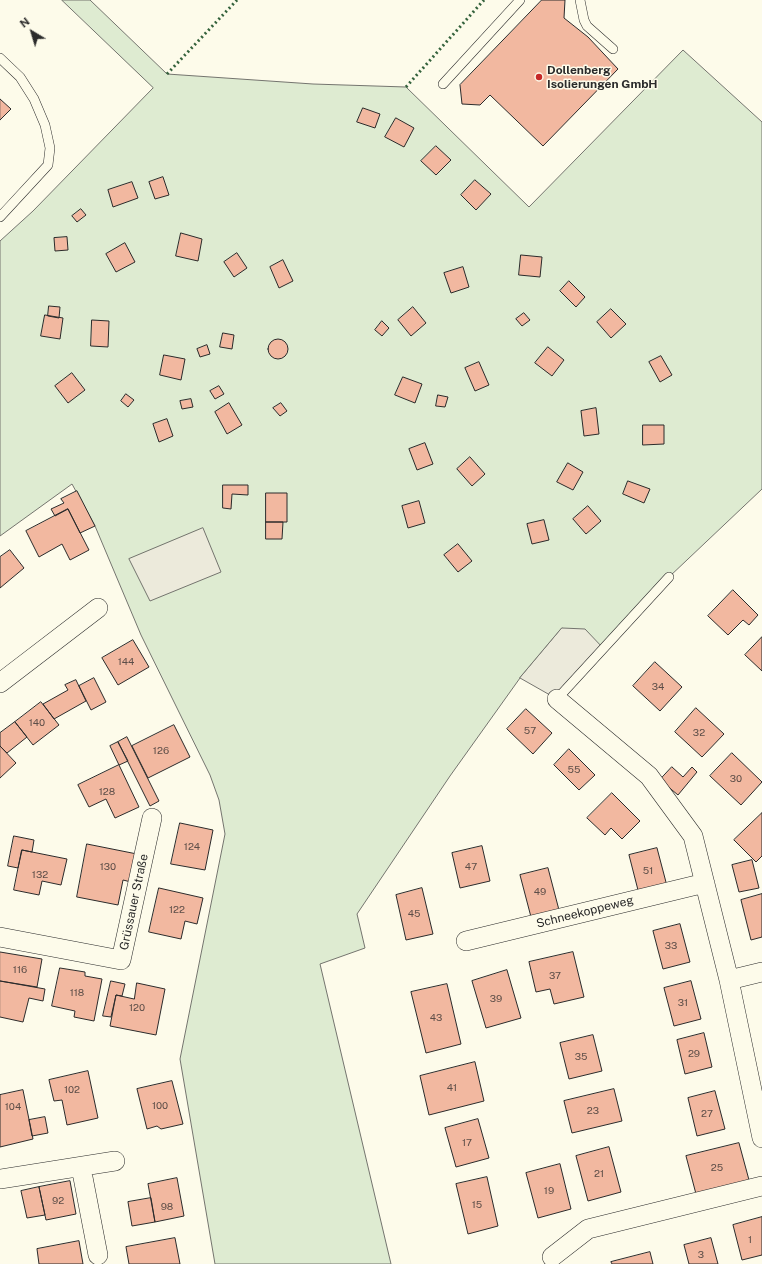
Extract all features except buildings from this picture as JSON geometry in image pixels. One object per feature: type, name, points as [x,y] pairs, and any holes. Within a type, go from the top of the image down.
[{"type":"street","points":[[0,684],[98,608]]},
{"type":"street","points":[[557,699],[650,776],[693,836],[729,980],[762,1138]]},
{"type":"street","name":"Grüssauer Straße","points":[[0,937],[121,960],[152,818]]},
{"type":"street","name":"Schneekoppeweg","points":[[466,941],[705,883]]},
{"type":"street","points":[[729,980],[762,972]]},
{"type":"street","points":[[0,1179],[115,1162]]},
{"type":"street","points":[[81,1167],[98,1255]]},
{"type":"street","points":[[552,1257],[588,1229],[762,1186]]},
{"type":"lane","points":[[443,84],[520,0]]},
{"type":"lane","points":[[580,0],[584,20],[587,26],[613,49]]},
{"type":"lane","points":[[0,58],[20,77],[34,99],[45,125],[50,148],[48,165],[0,217]]},
{"type":"lane","points":[[557,699],[669,577]]},
{"type":"green space","points":[[62,0],[90,0],[167,74],[313,84],[406,87],[529,207],[683,50],[762,122],[762,489],[669,577],[602,649],[562,628],[520,678],[450,776],[357,914],[365,948],[320,964],[391,1264],[215,1264],[180,1059],[225,834],[219,800],[210,775],[141,635],[95,526],[72,484],[0,536],[0,241],[33,211],[153,88]]},
{"type":"shaded area","points":[[203,528],[221,572],[150,601],[129,559]]},
{"type":"shaded area","points":[[562,628],[585,629],[604,649],[557,699],[520,678]]},
{"type":"hedge","points":[[167,74],[237,0]]},
{"type":"hedge","points":[[406,87],[484,0]]},
{"type":"place","name":"Dollenberg Isolierungen GmbH","points":[[539,77]]}]
